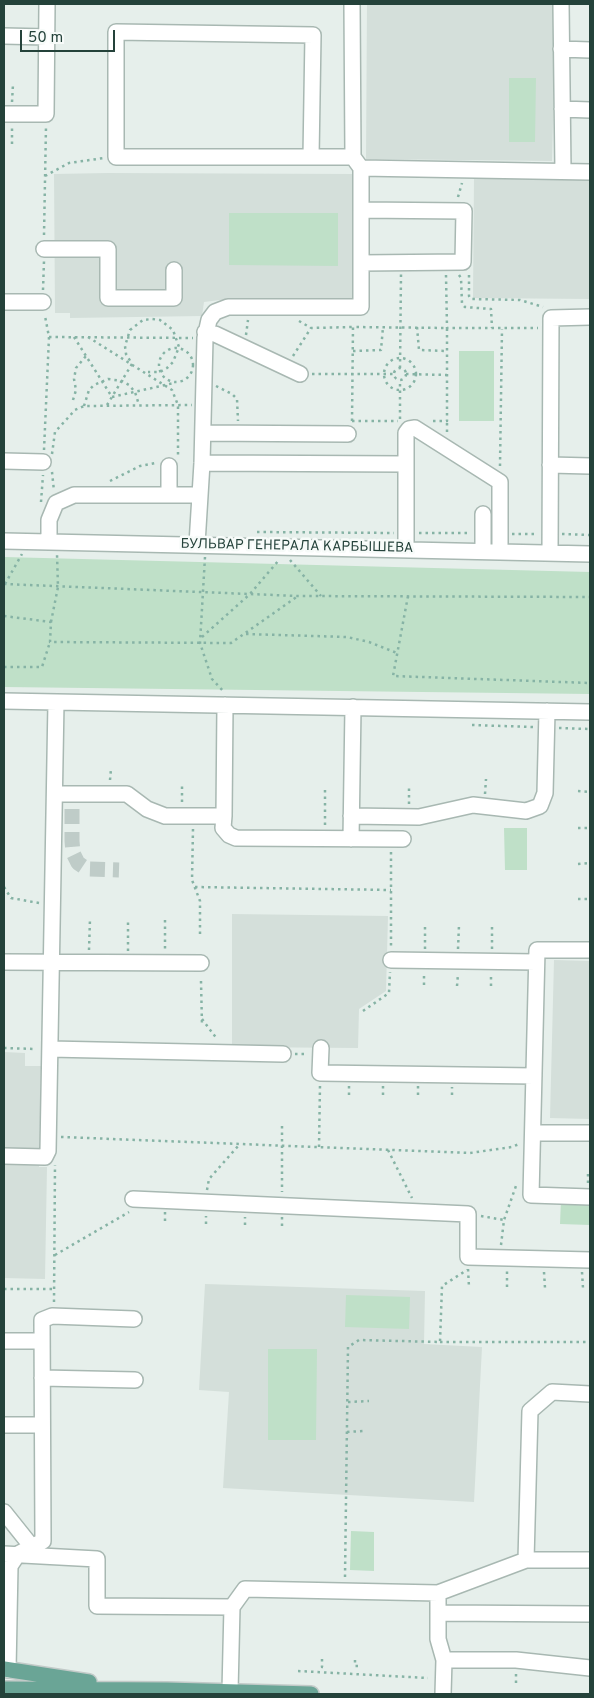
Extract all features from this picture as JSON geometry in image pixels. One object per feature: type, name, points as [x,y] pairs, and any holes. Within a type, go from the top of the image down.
[{"type":"main road","points":[[6,1669],[140,1690]]},
{"type":"main road","points":[[4,1689],[230,1691],[311,1694]]},
{"type":"street","points":[[4,114],[46,114],[47,4]]},
{"type":"street","points":[[202,544],[200,494],[204,380],[202,335],[209,320],[215,312],[228,307],[361,307],[361,210],[357,163],[352,4]]},
{"type":"street","points":[[561,4],[563,171]]},
{"type":"street","points":[[311,157],[312,35],[116,32],[116,157],[311,157],[357,163],[476,170],[590,172]]},
{"type":"street","points":[[4,36],[47,37]]},
{"type":"street","points":[[562,49],[590,50]]},
{"type":"street","points":[[562,109],[590,110]]},
{"type":"street","points":[[361,210],[464,211],[463,262],[361,263]]},
{"type":"street","points":[[44,249],[108,249],[108,298],[174,298],[174,270]]},
{"type":"street","points":[[4,302],[43,302]]},
{"type":"street","points":[[550,552],[552,323],[590,318]]},
{"type":"street","points":[[202,335],[212,333],[300,374]]},
{"type":"street","points":[[406,549],[406,433],[409,429],[414,428],[500,482],[500,552]]},
{"type":"street","points":[[203,433],[348,434]]},
{"type":"street","points":[[4,461],[49,464]]},
{"type":"street","points":[[202,463],[406,464]]},
{"type":"street","points":[[169,465],[169,494]]},
{"type":"street","points":[[550,465],[590,466]]},
{"type":"street","points":[[53,541],[49,520],[56,503],[60,501],[84,494],[200,494]]},
{"type":"street","points":[[483,514],[483,551]]},
{"type":"street","name":"БУЛЬВАР ГЕНЕРАЛА КАРБЫШЕВА","points":[[4,541],[590,554]]},
{"type":"street","points":[[4,701],[590,712]]},
{"type":"street","points":[[4,1156],[45,1157],[48,1152],[56,702]]},
{"type":"street","points":[[230,705],[223,828],[229,835],[236,838],[324,838],[351,828],[419,817],[473,805],[526,811],[540,806],[545,793],[547,711]]},
{"type":"street","points":[[351,828],[353,707]]},
{"type":"street","points":[[55,794],[72,801],[127,794],[147,809],[165,816],[224,816]]},
{"type":"street","points":[[351,828],[371,828]]},
{"type":"street","points":[[351,828],[388,839],[403,839]]},
{"type":"street","points":[[590,950],[537,950],[531,1195],[590,1197]]},
{"type":"street","points":[[391,960],[536,962]]},
{"type":"street","points":[[4,962],[201,963]]},
{"type":"street","points":[[50,1049],[283,1054]]},
{"type":"street","points":[[320,1051],[320,1073],[534,1076]]},
{"type":"street","points":[[533,1135],[590,1133]]},
{"type":"street","points":[[133,1199],[468,1214],[468,1263],[500,1258],[590,1260]]},
{"type":"street","points":[[11,1554],[42,1542],[42,1320],[54,1316],[134,1319]]},
{"type":"street","points":[[4,1342],[42,1341]]},
{"type":"street","points":[[42,1378],[135,1380]]},
{"type":"street","points":[[526,1560],[530,1411],[552,1392],[590,1394]]},
{"type":"street","points":[[4,1425],[42,1425]]},
{"type":"street","points":[[4,1512],[32,1547]]},
{"type":"street","points":[[11,1554],[97,1559],[97,1606],[232,1607]]},
{"type":"street","points":[[6,1669],[11,1554]]},
{"type":"street","points":[[230,1691],[232,1607],[245,1589],[438,1593],[526,1560],[590,1560]]},
{"type":"street","points":[[438,1593],[438,1640],[444,1660],[443,1694]]},
{"type":"street","points":[[438,1613],[590,1614]]},
{"type":"street","points":[[444,1660],[516,1660],[590,1668]]},
{"type":"path","points":[[45,176],[69,163],[116,157]]},
{"type":"path","points":[[454,211],[462,180],[476,170]]},
{"type":"path","points":[[294,319],[311,328],[502,328],[552,323],[543,307],[530,301],[471,299],[469,296],[468,272],[463,262]]},
{"type":"path","points":[[400,368],[401,274],[410,275]]},
{"type":"path","points":[[438,275],[461,276],[463,306],[491,309],[492,328]]},
{"type":"path","points":[[428,421],[447,421],[447,275]]},
{"type":"path","points":[[246,348],[246,324],[253,317]]},
{"type":"path","points":[[132,364],[126,354],[126,338],[136,324],[152,319],[168,324],[177,338],[178,348],[173,362],[160,372],[145,372]]},
{"type":"path","points":[[353,327],[352,421],[409,421]]},
{"type":"path","points":[[353,351],[381,350],[383,327]]},
{"type":"path","points":[[286,367],[311,328]]},
{"type":"path","points":[[417,328],[419,350],[447,351]]},
{"type":"path","points":[[500,482],[502,328]]},
{"type":"path","points":[[49,337],[177,338],[202,335]]},
{"type":"path","points":[[74,337],[112,397]]},
{"type":"path","points":[[88,337],[166,385],[172,390],[178,405],[169,465],[156,463],[143,465],[107,483]]},
{"type":"path","points":[[112,397],[166,385],[176,382],[188,378],[194,366],[190,354],[178,348],[165,352],[160,357],[160,372],[169,381],[176,382]]},
{"type":"path","points":[[73,400],[76,390],[74,379],[76,368],[86,356]]},
{"type":"path","points":[[400,358],[412,363],[416,374],[412,384],[400,390],[388,386],[384,374],[387,364],[400,358]]},
{"type":"path","points":[[107,405],[132,364]]},
{"type":"path","points":[[393,374],[396,369],[400,368]]},
{"type":"path","points":[[400,368],[404,369],[406,374]]},
{"type":"path","points":[[300,374],[393,374]]},
{"type":"path","points":[[393,374],[396,380],[400,381]]},
{"type":"path","points":[[406,374],[447,375]]},
{"type":"path","points":[[400,381],[404,379],[406,374]]},
{"type":"path","points":[[84,406],[89,390],[108,379],[122,381],[135,392],[139,405]]},
{"type":"path","points":[[204,380],[232,394],[237,399],[238,433]]},
{"type":"path","points":[[400,381],[400,421]]},
{"type":"path","points":[[60,501],[53,489],[49,464],[55,432],[76,410],[84,406],[107,405],[194,405]]},
{"type":"path","points":[[248,532],[483,534]]},
{"type":"path","points":[[500,534],[590,534]]},
{"type":"path","points":[[32,541],[17,560],[4,584],[298,596],[590,597]]},
{"type":"path","points":[[4,667],[42,667],[50,642],[51,622],[58,587],[53,541]]},
{"type":"path","points":[[202,544],[204,562],[200,643],[212,678],[230,705]]},
{"type":"path","points":[[200,643],[203,634],[250,594],[284,554],[321,596]]},
{"type":"path","points":[[50,642],[231,643],[298,596]]},
{"type":"path","points":[[408,596],[394,676],[590,683]]},
{"type":"path","points":[[4,616],[51,622]]},
{"type":"path","points":[[244,634],[347,638],[369,642],[397,653]]},
{"type":"path","points":[[324,838],[325,789]]},
{"type":"path","points":[[578,791],[590,792]]},
{"type":"path","points":[[193,816],[192,880],[200,901],[200,934]]},
{"type":"path","points":[[578,828],[590,828]]},
{"type":"path","points":[[362,1011],[389,993],[391,960],[391,850],[388,839]]},
{"type":"path","points":[[578,864],[590,863]]},
{"type":"path","points":[[4,887],[11,898],[53,905]]},
{"type":"path","points":[[195,887],[391,890]]},
{"type":"path","points":[[578,899],[590,900]]},
{"type":"path","points":[[89,963],[90,919]]},
{"type":"path","points":[[128,920],[128,963]]},
{"type":"path","points":[[165,920],[165,963]]},
{"type":"path","points":[[201,981],[202,1025]]},
{"type":"path","points":[[202,1018],[226,1052]]},
{"type":"path","points":[[4,1048],[50,1049]]},
{"type":"path","points":[[283,1054],[320,1051]]},
{"type":"path","points":[[318,1147],[320,1073]]},
{"type":"path","points":[[282,1126],[282,1206]]},
{"type":"path","points":[[55,1137],[470,1153],[512,1147],[533,1135]]},
{"type":"path","points":[[206,1202],[209,1179],[240,1144]]},
{"type":"path","points":[[388,1150],[418,1212]]},
{"type":"path","points":[[54,1162],[54,1316]]},
{"type":"path","points":[[500,1258],[504,1220],[518,1182]]},
{"type":"path","points":[[55,1255],[151,1200]]},
{"type":"path","points":[[468,1214],[504,1220]]},
{"type":"path","points":[[468,1263],[469,1287]]},
{"type":"path","points":[[440,1342],[442,1286],[468,1263]]},
{"type":"path","points":[[4,1289],[54,1289]]},
{"type":"path","points":[[344,1591],[348,1347],[359,1340],[590,1342]]},
{"type":"path","points":[[348,1402],[369,1402]]},
{"type":"path","points":[[347,1432],[364,1431]]},
{"type":"path","points":[[322,1659],[322,1667],[326,1667]]},
{"type":"path","points":[[355,1660],[355,1666],[358,1666]]},
{"type":"path","points":[[298,1671],[428,1678]]},
{"type":"shaded area","points":[[367,4],[556,4],[552,161],[366,159]]},
{"type":"shaded area","points":[[54,174],[352,174],[352,301],[220,300],[204,302],[202,316],[70,318],[70,313],[55,313]]},
{"type":"shaded area","points":[[474,178],[590,180],[590,299],[473,298]]},
{"type":"shaded area","points":[[232,914],[388,916],[386,991],[359,1009],[358,1048],[232,1047]]},
{"type":"shaded area","points":[[554,960],[590,961],[590,1119],[550,1118]]},
{"type":"shaded area","points":[[4,1052],[25,1053],[25,1066],[41,1066],[39,1167],[47,1167],[45,1279],[4,1278]]},
{"type":"shaded area","points":[[205,1284],[425,1291],[424,1344],[482,1347],[474,1502],[223,1488],[229,1392],[199,1390]]},
{"type":"green space","points":[[509,78],[536,78],[535,142],[509,142]]},
{"type":"green space","points":[[229,213],[338,213],[338,266],[229,265]]},
{"type":"green space","points":[[459,351],[494,351],[494,421],[459,421]]},
{"type":"green space","points":[[4,557],[590,572],[590,694],[4,687]]},
{"type":"green space","points":[[504,828],[527,828],[527,870],[505,870]]},
{"type":"green space","points":[[561,1200],[590,1201],[590,1225],[560,1224]]},
{"type":"green space","points":[[346,1295],[410,1297],[409,1329],[345,1327]]},
{"type":"green space","points":[[268,1349],[317,1349],[316,1440],[268,1440]]},
{"type":"green space","points":[[351,1531],[374,1532],[374,1571],[350,1570]]},
{"type":"tunnel","points":[[72,809],[73,853],[78,863],[87,869],[119,870]]}]
